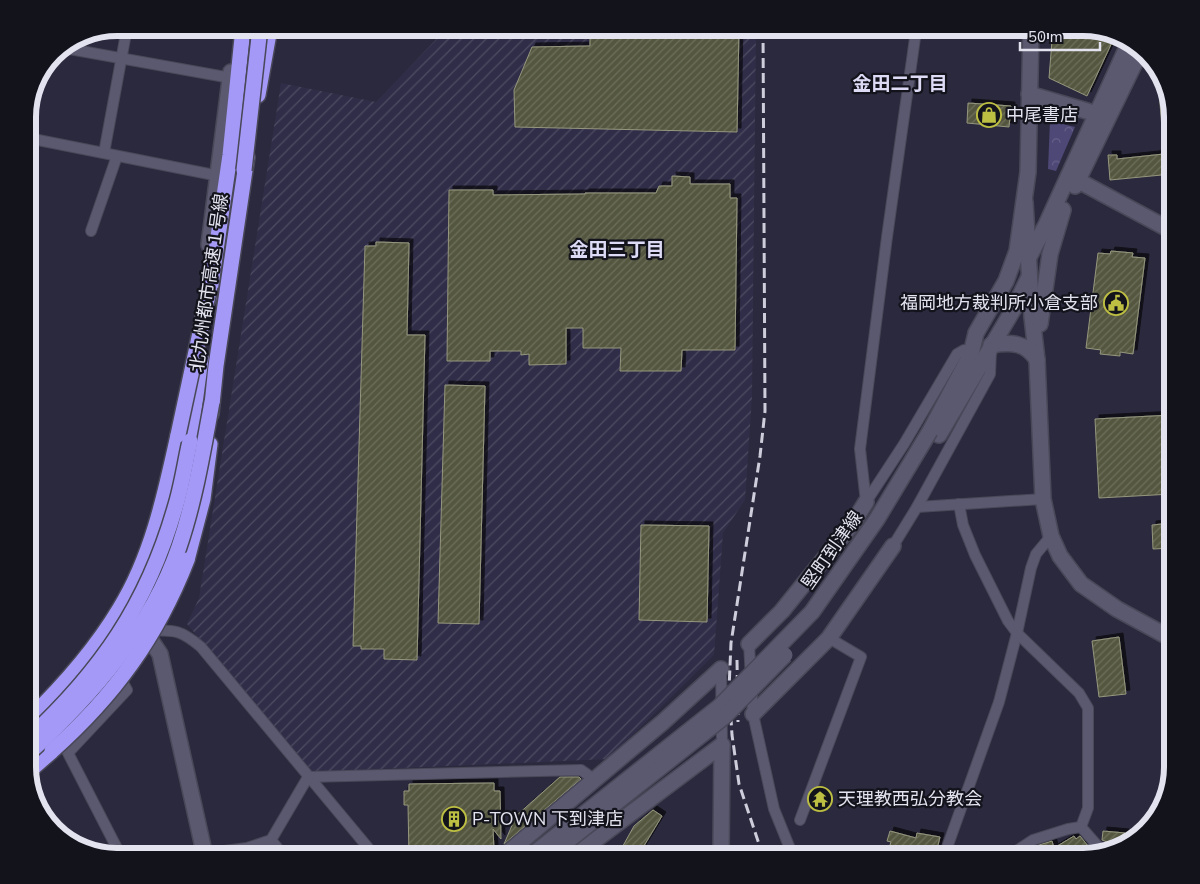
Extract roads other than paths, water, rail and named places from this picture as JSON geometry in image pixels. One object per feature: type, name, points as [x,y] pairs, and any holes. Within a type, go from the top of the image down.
[{"type":"highway","name":"北九州都市高速１号線","points":[[230,155],[242,36]]},
{"type":"highway","name":"北九州都市高速１号線","points":[[210,286],[251,36]]},
{"type":"highway","name":"北九州都市高速１号線","points":[[212,402],[244,170],[259,36]]},
{"type":"highway","name":"北九州都市高速１号線","points":[[244,170],[269,36]]},
{"type":"highway","points":[[36,731],[70,698],[93,671],[130,618],[145,591],[167,535],[176,506],[190,440],[210,286]]},
{"type":"highway","points":[[36,711],[62,685],[101,637],[121,608],[150,545],[169,476],[210,286]]},
{"type":"highway","points":[[36,765],[88,718],[127,671],[160,620],[174,593],[187,560],[204,499],[210,452],[212,402]]},
{"type":"highway","points":[[36,746],[78,706],[101,679],[123,651],[155,600],[179,548],[188,520],[196,489],[212,402]]},
{"type":"street","points":[[104,154],[126,36]]},
{"type":"street","points":[[36,720],[62,696],[109,640],[128,611],[162,533],[180,454],[219,176],[235,36]]},
{"type":"street","points":[[36,758],[82,712],[130,656],[146,632],[180,535],[202,435],[245,132],[263,36]]},
{"type":"street","points":[[866,502],[860,449],[886,237],[915,36]]},
{"type":"street","name":"堅町到津線","points":[[559,848],[724,717],[820,618],[886,525],[935,433],[971,354],[976,333],[1002,288],[1018,251],[1028,172],[1031,36]]},
{"type":"street","points":[[1040,224],[1097,114],[1126,49]]},
{"type":"street","points":[[73,50],[230,78]]},
{"type":"street","points":[[790,848],[774,809],[753,714],[749,644],[782,611],[853,523],[904,444],[957,354],[964,350],[971,354],[981,341],[1014,284],[1063,210],[1137,58]]},
{"type":"street","points":[[1029,94],[1097,114]]},
{"type":"street","points":[[36,140],[219,176]]},
{"type":"street","points":[[91,231],[117,156]]},
{"type":"street","name":"堅町到津線","points":[[541,848],[718,707],[812,612],[935,433],[1034,280],[1034,255],[1040,224],[1028,172]]},
{"type":"street","points":[[1078,180],[1164,227]]},
{"type":"street","points":[[1025,204],[1028,214],[1040,224]]},
{"type":"street","points":[[1025,204],[1034,255]]},
{"type":"street","points":[[1040,224],[1058,216],[1063,210]]},
{"type":"street","points":[[1038,360],[1040,320],[1050,254],[1063,210]]},
{"type":"street","points":[[1014,284],[1022,278],[1034,280]]},
{"type":"street","points":[[1034,280],[1040,320]]},
{"type":"street","points":[[1034,280],[1043,499],[1051,536],[1069,570],[1085,588],[1117,609],[1164,635]]},
{"type":"street","points":[[753,714],[829,638],[893,546],[990,374],[991,345],[1018,344],[1030,350],[1038,360]]},
{"type":"street","points":[[917,506],[1043,499]]},
{"type":"street","points":[[960,504],[963,524],[974,555],[1008,621],[1017,633],[1079,693],[1088,708],[1088,808],[1081,827]]},
{"type":"street","points":[[947,848],[999,702],[1031,568],[1036,554],[1051,536]]},
{"type":"street","points":[[128,611],[146,632],[160,654],[203,848]]},
{"type":"street","points":[[146,632],[170,630],[190,637],[201,647],[368,848]]},
{"type":"street","points":[[800,820],[862,657],[829,638]]},
{"type":"street","points":[[721,669],[722,848]]},
{"type":"street","points":[[514,848],[663,722],[721,669]]},
{"type":"street","points":[[116,672],[127,690],[68,753],[117,848]]},
{"type":"street","points":[[585,848],[722,745]]},
{"type":"street","points":[[308,777],[581,770],[595,780]]},
{"type":"street","points":[[247,848],[271,840],[308,777]]},
{"type":"street","points":[[1081,827],[1098,846]]},
{"type":"street","points":[[1020,848],[1032,840],[1068,828],[1081,827]]},
{"type":"street","points":[[271,840],[278,848]]},
{"type":"railway","points":[[760,848],[739,784],[732,735],[729,689],[731,643],[760,456],[765,411],[763,36]]},
{"type":"railway","points":[[737,660],[738,722]]},
{"type":"place","name":"中尾書店","points":[[989,115]]},
{"type":"place","name":"福岡地方裁判所小倉支部","points":[[1116,303]]},
{"type":"place","name":"天理教西弘分教会","points":[[820,799]]},
{"type":"place","name":"P-TOWN 下到津店","points":[[454,819]]},
{"type":"district","name":"金田二丁目","points":[[900,83]]},
{"type":"district","name":"金田三丁目","points":[[617,249]]}]
